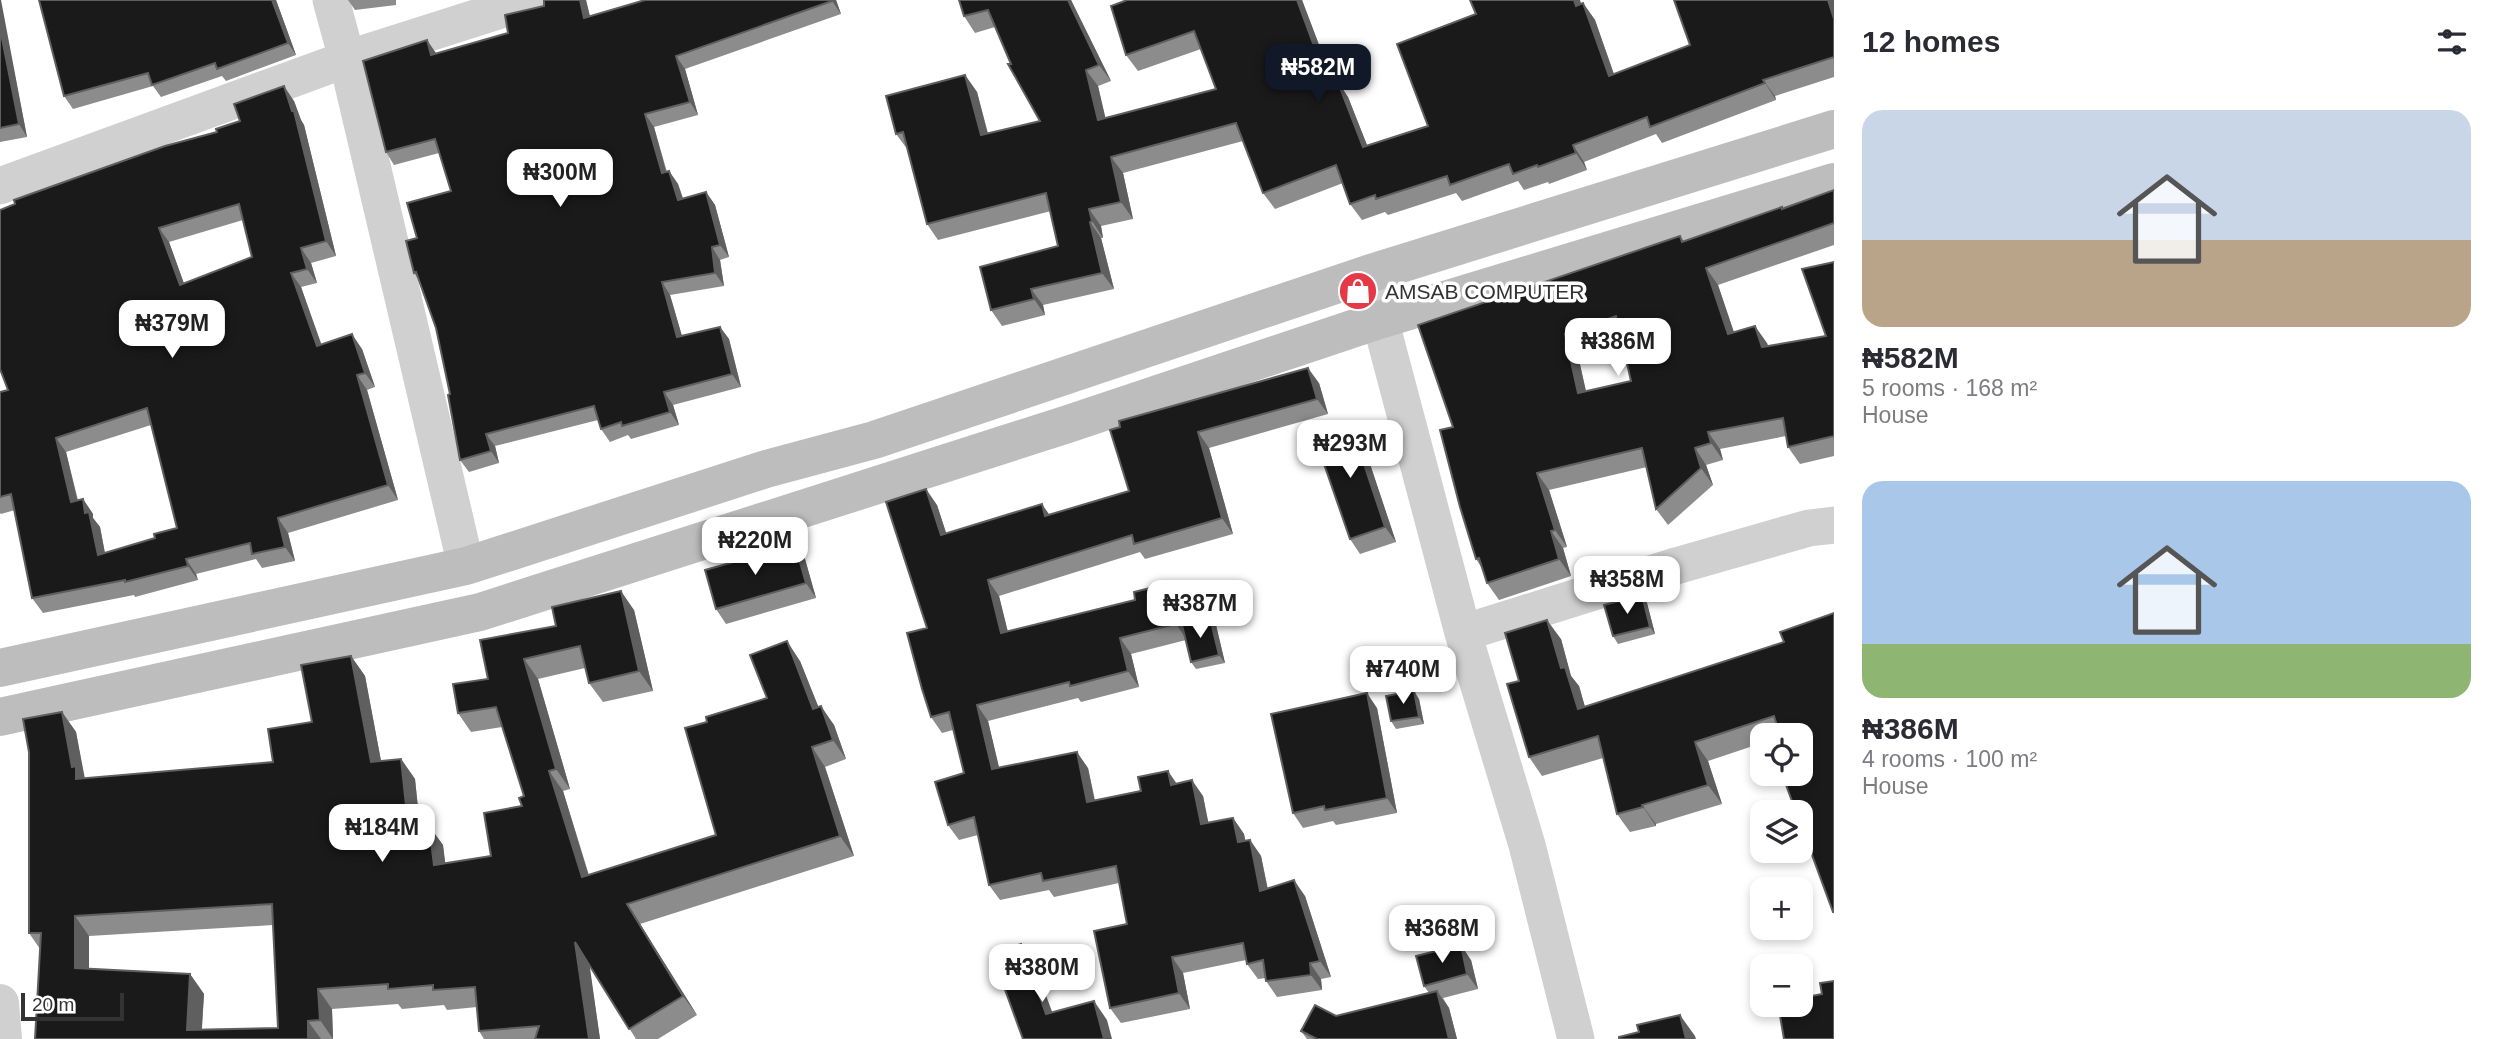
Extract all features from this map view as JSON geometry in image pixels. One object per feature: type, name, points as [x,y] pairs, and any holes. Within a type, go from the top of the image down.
[{"type":"main road","points":[[0,668],[466,566],[766,468],[874,440],[1368,274],[1834,129]]},
{"type":"main road","points":[[0,717],[480,612],[1068,424],[1379,320],[1834,182]]},
{"type":"street","points":[[331,0],[466,566]]},
{"type":"street","points":[[0,186],[347,59],[532,0]]},
{"type":"street","points":[[1368,274],[1463,633],[1527,845],[1576,1039]]},
{"type":"street","points":[[1463,633],[1676,566],[1809,528],[1834,524]]},
{"type":"street","points":[[0,1003],[3,1039]]},
{"type":"building","points":[[39,0],[272,0],[288,43],[217,69],[215,63],[152,85],[148,73],[64,96]]},
{"type":"building","points":[[544,0],[580,0],[584,18],[645,0],[832,1],[676,56],[690,102],[645,114],[662,173],[669,171],[678,200],[706,192],[720,245],[712,247],[715,273],[662,282],[677,337],[720,327],[732,374],[664,392],[670,412],[622,426],[621,422],[601,429],[594,406],[486,434],[491,451],[460,460],[436,328],[416,272],[414,273],[406,241],[417,238],[407,203],[451,191],[435,139],[386,152],[363,61],[427,40],[431,55],[508,33],[505,15],[544,6]]},
{"type":"building","points":[[959,0],[1068,0],[1099,65],[1086,70],[1098,120],[1216,89],[1194,31],[1126,55],[1111,6],[1127,0],[1297,0],[1328,84],[1337,80],[1363,147],[1428,126],[1397,44],[1476,14],[1470,0],[1574,0],[1576,6],[1583,3],[1609,76],[1690,45],[1674,0],[1828,0],[1834,19],[1834,57],[1763,80],[1765,83],[1650,127],[1647,117],[1573,145],[1576,153],[1538,167],[1537,165],[1513,174],[1509,164],[1450,185],[1447,176],[1376,199],[1375,195],[1350,204],[1336,165],[1263,193],[1236,123],[1111,157],[1121,202],[1089,209],[1102,273],[1031,289],[1034,299],[991,310],[980,267],[1058,246],[1046,193],[927,224],[903,132],[896,134],[886,96],[965,75],[981,135],[1040,121],[1008,64],[1011,64],[988,10],[964,16]]},
{"type":"building","points":[[0,28],[19,124],[0,128]]},
{"type":"building","points":[[284,86],[294,111],[326,241],[301,248],[307,269],[291,273],[317,346],[352,334],[365,373],[357,375],[388,485],[278,518],[285,547],[252,554],[250,543],[186,559],[188,566],[125,582],[32,598],[11,494],[0,497],[0,392],[8,390],[0,369],[0,210],[15,204],[14,200],[165,146],[217,132],[216,129],[240,121],[234,104]],"holes":[[[239,204],[252,257],[180,285],[159,228]],[[147,408],[177,528],[154,534],[155,538],[98,555],[89,512],[85,513],[83,499],[71,502],[56,438]]]},
{"type":"building","points":[[1834,190],[1834,223],[1706,268],[1728,334],[1755,326],[1762,347],[1826,336],[1802,269],[1834,262],[1834,436],[1788,447],[1783,418],[1708,432],[1711,443],[1695,448],[1701,468],[1656,509],[1642,448],[1537,473],[1555,530],[1551,531],[1559,559],[1487,583],[1479,558],[1476,559],[1460,507],[1440,430],[1453,427],[1418,325],[1680,236],[1682,242]],"holes":[[[1616,316],[1631,381],[1578,393],[1565,334]]]},
{"type":"building","points":[[1308,368],[1317,399],[1198,432],[1222,518],[1134,544],[1132,535],[988,580],[1001,633],[1135,600],[1134,592],[1166,584],[1176,624],[1120,638],[1128,671],[1070,686],[1069,682],[977,705],[992,769],[1077,752],[1087,802],[1141,791],[1138,777],[1168,771],[1171,785],[1192,780],[1201,824],[1233,818],[1238,842],[1250,840],[1260,891],[1294,880],[1320,961],[1310,963],[1311,975],[1266,981],[1263,960],[1247,964],[1243,943],[1172,957],[1179,993],[1110,1008],[1094,931],[1127,924],[1116,866],[1043,881],[1041,873],[989,885],[974,817],[948,825],[935,782],[964,773],[949,712],[931,717],[922,689],[907,633],[927,628],[886,502],[926,489],[941,535],[1042,504],[1045,516],[1129,491],[1110,430],[1120,427],[1119,421]]},
{"type":"building","points":[[1350,422],[1385,527],[1350,539],[1314,435]]},
{"type":"building","points":[[795,545],[806,583],[716,609],[705,570]]},
{"type":"building","points":[[621,591],[639,671],[589,683],[580,646],[524,659],[556,769],[549,771],[582,877],[716,835],[685,728],[707,722],[706,717],[767,698],[750,655],[787,641],[813,709],[821,706],[833,740],[812,747],[840,836],[627,904],[683,996],[629,1029],[575,942],[589,1039],[535,1039],[539,1026],[479,1031],[475,987],[433,990],[433,985],[388,989],[388,984],[318,989],[320,1020],[308,1021],[308,1039],[35,1039],[41,933],[29,933],[29,752],[23,719],[62,712],[72,767],[76,766],[76,779],[273,762],[268,729],[312,722],[301,665],[351,656],[371,762],[401,759],[407,815],[416,814],[417,827],[429,826],[434,865],[491,856],[484,813],[522,806],[519,798],[524,796],[496,707],[458,713],[453,684],[488,679],[480,640],[556,626],[552,607]],"holes":[[[272,904],[278,1028],[187,1030],[190,974],[75,968],[75,916]]]},
{"type":"building","points":[[1642,595],[1650,627],[1613,636],[1604,605]]},
{"type":"building","points":[[1834,613],[1834,912],[1813,858],[1813,800],[1792,800],[1786,786],[1813,786],[1813,723],[1776,723],[1774,716],[1695,742],[1708,785],[1617,814],[1598,736],[1529,757],[1507,684],[1519,681],[1505,633],[1547,620],[1561,668],[1565,667],[1578,709],[1784,642],[1780,632]]},
{"type":"building","points":[[1210,618],[1219,655],[1191,662],[1182,625]]},
{"type":"building","points":[[1414,691],[1419,717],[1391,721],[1386,696]]},
{"type":"building","points":[[1367,693],[1387,798],[1293,813],[1271,714]]},
{"type":"building","points":[[1021,944],[1046,1014],[1094,1001],[1104,1039],[1023,1039],[992,954]]},
{"type":"building","points":[[1461,945],[1467,974],[1424,986],[1416,956]]},
{"type":"building","points":[[1834,981],[1834,1039],[1784,1039],[1780,1017],[1813,1017],[1813,996],[1822,994],[1820,983]]},
{"type":"building","points":[[1437,991],[1449,1039],[1317,1039],[1301,1031],[1315,1005],[1336,1016]]},
{"type":"building","points":[[1680,1015],[1686,1039],[1619,1039],[1639,1032],[1637,1025]]},
{"type":"place","name":"AMSAB COMPUTER","points":[[1358,291]]}]
